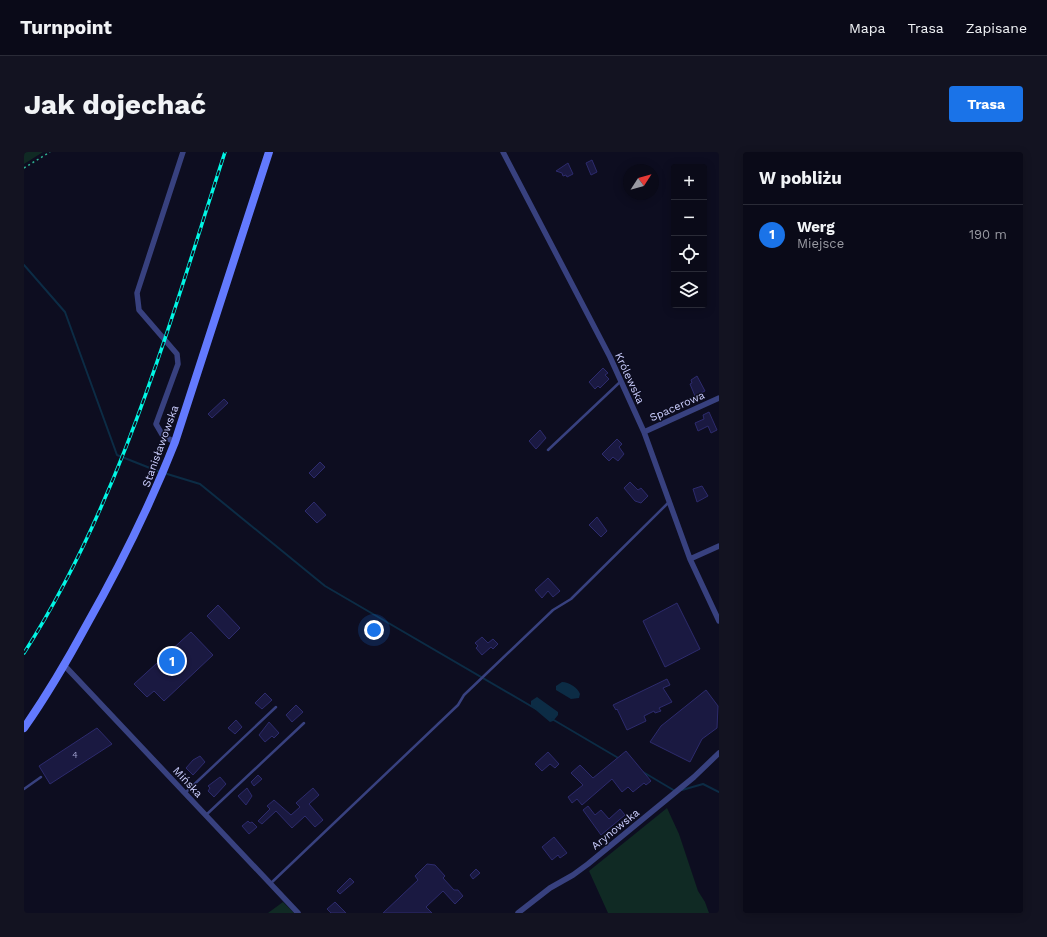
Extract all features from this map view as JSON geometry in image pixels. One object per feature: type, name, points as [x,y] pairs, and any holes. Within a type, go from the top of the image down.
[{"type":"street","points":[[175,442],[163,436],[156,424],[178,364],[177,354],[139,310],[137,293],[183,152]]},
{"type":"street","name":"Stanisławowska","points":[[24,728],[64,665],[120,566],[163,473],[175,442],[269,152]]},
{"type":"street","name":"Królewska","points":[[503,152],[621,381],[644,432],[668,503],[690,559],[719,621]]},
{"type":"street","name":"Spacerowa","points":[[644,432],[719,398]]},
{"type":"street","points":[[690,559],[719,546]]},
{"type":"street","name":"Mińska","points":[[64,665],[298,913]]},
{"type":"street","name":"Arynowska","points":[[518,913],[550,888],[584,867],[694,777],[719,753]]},
{"type":"lane","points":[[548,450],[621,381]]},
{"type":"lane","points":[[270,884],[458,705],[464,695],[552,610],[571,599],[668,503]]},
{"type":"lane","points":[[185,793],[276,707]]},
{"type":"lane","points":[[206,815],[304,723]]},
{"type":"lane","points":[[24,789],[41,777]]},
{"type":"path","points":[[24,168],[50,152]]},
{"type":"green space","points":[[24,152],[43,152],[24,164]]},
{"type":"green space","points":[[667,808],[679,834],[698,891],[705,902],[709,913],[608,913],[589,871]]},
{"type":"green space","points":[[283,902],[294,913],[268,913]]},
{"type":"water","points":[[562,682],[570,684],[575,688],[580,694],[579,698],[571,699],[556,690],[556,686]]},
{"type":"water","points":[[537,697],[558,712],[558,715],[553,721],[550,722],[531,706],[531,701]]},
{"type":"building","points":[[592,160],[597,172],[591,175],[586,163]]},
{"type":"building","points":[[568,163],[573,174],[567,177],[566,175],[563,176],[562,173],[556,171]]},
{"type":"building","points":[[603,368],[608,373],[605,375],[609,379],[600,388],[598,386],[595,389],[589,382]]},
{"type":"building","points":[[697,376],[705,391],[695,396],[690,384],[692,383],[691,380]]},
{"type":"building","points":[[224,399],[228,403],[212,418],[208,414]]},
{"type":"building","points":[[709,412],[717,430],[711,433],[708,426],[698,431],[695,423],[704,419],[703,415]]},
{"type":"building","points":[[540,430],[546,438],[536,449],[529,441]]},
{"type":"building","points":[[617,439],[622,444],[619,447],[624,454],[618,461],[613,457],[609,461],[602,454]]},
{"type":"building","points":[[320,462],[325,467],[314,478],[309,473]]},
{"type":"building","points":[[630,482],[638,490],[641,488],[648,496],[641,503],[635,501],[624,488]]},
{"type":"building","points":[[702,486],[708,496],[697,502],[693,489]]},
{"type":"building","points":[[314,502],[326,515],[317,523],[305,511]]},
{"type":"building","points":[[597,517],[607,531],[601,537],[589,525]]},
{"type":"building","points":[[548,578],[560,591],[553,597],[548,591],[542,598],[535,590]]},
{"type":"building","points":[[677,603],[700,649],[665,667],[643,621]]},
{"type":"building","points":[[218,605],[240,628],[229,639],[207,616]]},
{"type":"building","points":[[191,632],[213,655],[164,701],[154,691],[147,697],[134,684]]},
{"type":"building","points":[[482,637],[488,643],[493,639],[498,644],[493,649],[491,647],[482,655],[476,648],[478,646],[475,643]]},
{"type":"building","points":[[667,679],[670,685],[663,688],[672,702],[659,708],[661,711],[655,713],[654,711],[644,716],[646,721],[627,730],[617,709],[616,710],[613,705]]},
{"type":"building","points":[[706,690],[718,706],[717,728],[702,739],[690,762],[650,742],[661,726]]},
{"type":"building","points":[[265,693],[272,700],[262,709],[255,703]]},
{"type":"building","points":[[296,705],[303,712],[292,722],[286,715]]},
{"type":"building","points":[[236,720],[242,727],[235,734],[228,728]]},
{"type":"building","points":[[269,722],[279,733],[274,738],[272,736],[265,742],[259,735]]},
{"type":"building","points":[[97,728],[112,744],[50,784],[39,766]]},
{"type":"building","points":[[626,751],[651,781],[646,785],[644,783],[633,792],[628,787],[622,792],[612,779],[582,805],[577,799],[572,803],[568,797],[583,785],[571,773],[580,765],[593,778]]},
{"type":"building","points":[[548,752],[559,764],[555,768],[550,764],[542,771],[535,764]]},
{"type":"building","points":[[200,756],[205,762],[193,775],[186,768],[193,760]]},
{"type":"building","points":[[258,775],[262,779],[254,786],[251,782]]},
{"type":"building","points":[[220,777],[226,784],[214,797],[208,791],[210,788],[208,786]]},
{"type":"building","points":[[247,788],[252,796],[246,805],[238,796]]},
{"type":"building","points":[[313,788],[319,795],[309,804],[323,820],[315,827],[305,816],[292,828],[276,811],[262,824],[258,821],[270,809],[267,806],[274,800],[291,815],[300,807],[296,803]]},
{"type":"building","points":[[588,806],[595,815],[601,810],[609,819],[620,809],[625,815],[601,835],[583,810]]},
{"type":"building","points":[[248,821],[250,823],[252,822],[257,827],[249,834],[242,826]]},
{"type":"building","points":[[554,837],[567,853],[560,858],[558,855],[552,860],[542,847]]},
{"type":"building","points":[[427,864],[435,865],[445,876],[443,878],[454,890],[458,890],[463,896],[455,904],[443,891],[426,907],[432,913],[383,913],[418,880],[415,876]]},
{"type":"building","points":[[476,869],[480,873],[473,879],[470,875]]},
{"type":"building","points":[[350,878],[354,882],[340,894],[337,891]]},
{"type":"building","points":[[335,902],[346,913],[331,913],[327,909]]},
{"type":"waterway","points":[[24,265],[65,312],[117,455],[160,472]]},
{"type":"waterway","points":[[164,473],[200,484],[325,586],[536,709]]},
{"type":"waterway","points":[[552,719],[620,759]]},
{"type":"waterway","points":[[643,772],[675,791]]},
{"type":"waterway","points":[[682,790],[703,784],[719,792]]},
{"type":"railway","points":[[24,653],[58,595],[89,535],[116,473],[163,345],[225,152]]},
{"type":"place","name":"Werg","points":[[172,661]]}]
